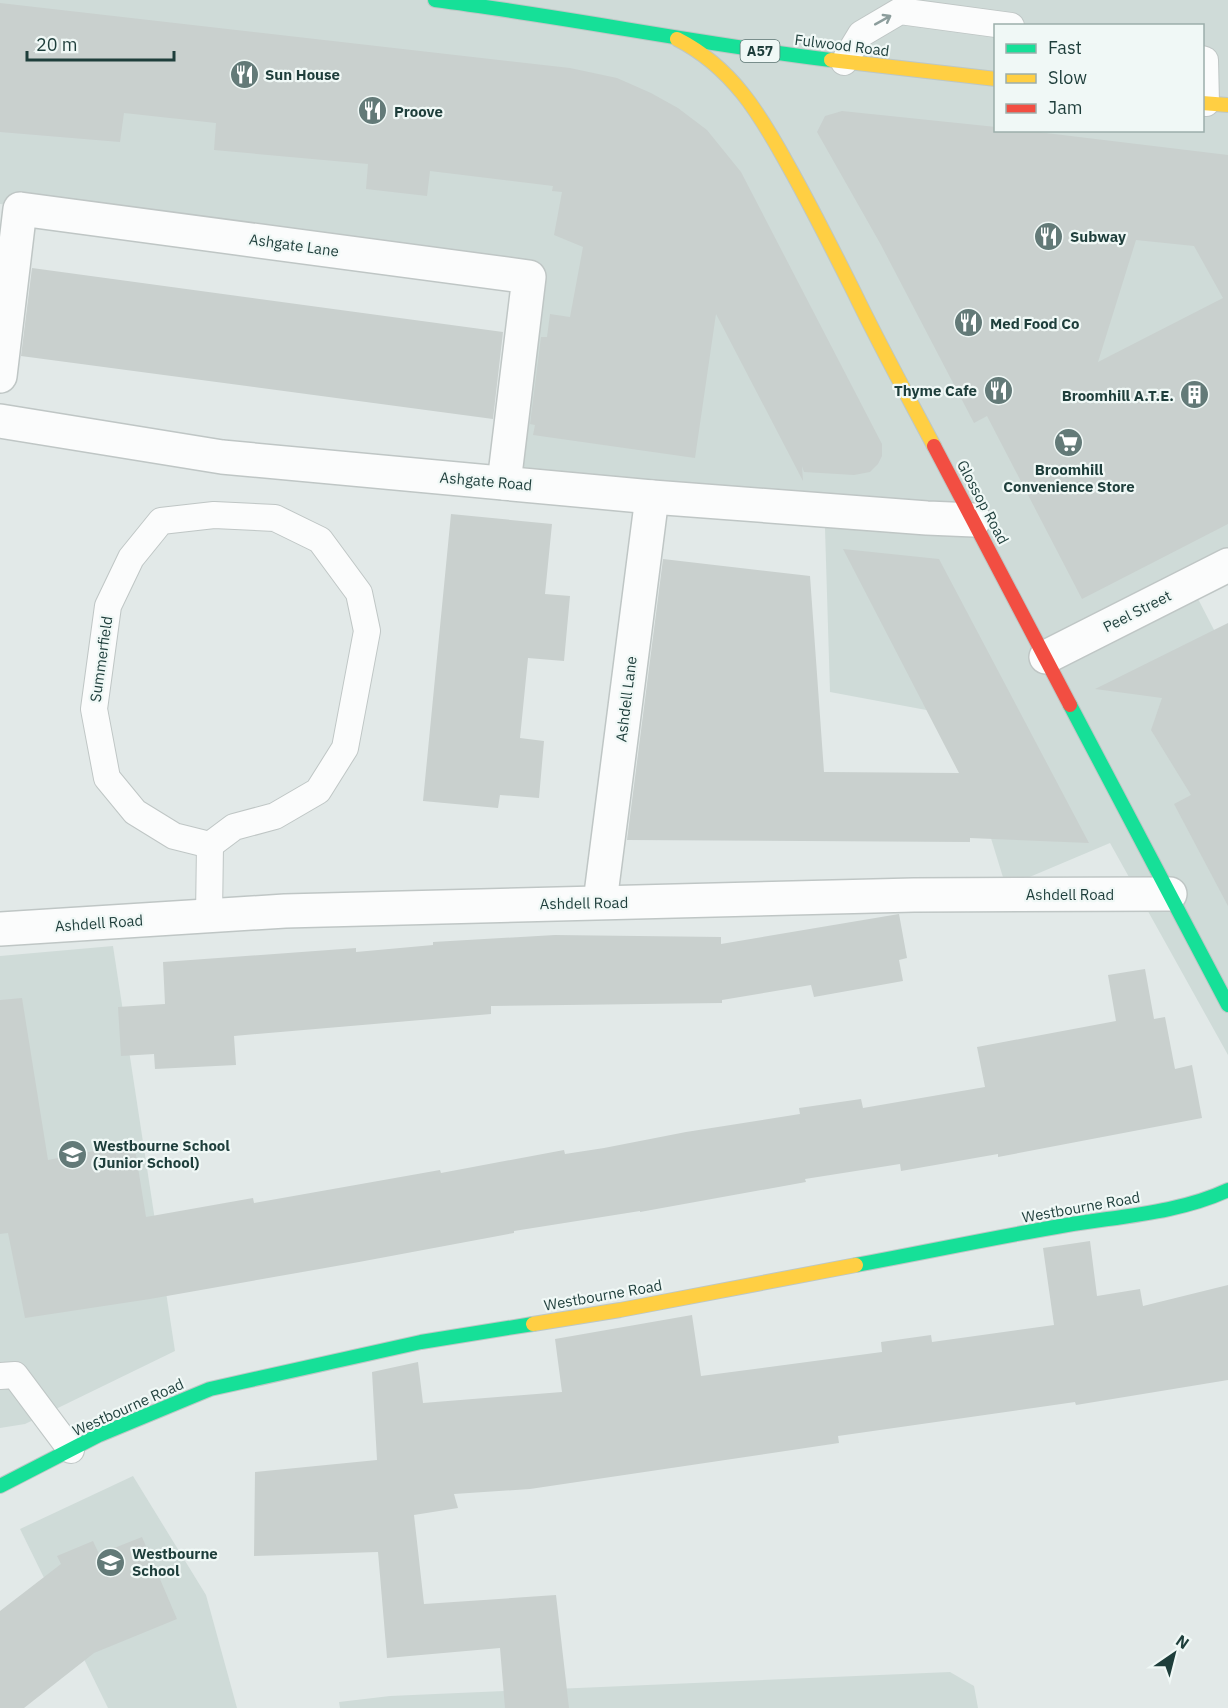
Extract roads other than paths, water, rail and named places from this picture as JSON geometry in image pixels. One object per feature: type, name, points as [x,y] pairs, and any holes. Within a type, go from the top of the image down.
[{"type":"main road","name":"Fulwood Road","points":[[435,0],[570,11],[677,39],[844,62],[994,79]]},
{"type":"main road","name":"Glossop Road","points":[[677,39],[716,64],[740,88],[763,120],[807,198],[874,333],[1228,1005]]},
{"type":"main road","name":"Westbourne Road","points":[[0,1486],[99,1435],[210,1389],[421,1342],[620,1310],[1066,1225],[1161,1210],[1199,1201],[1228,1190]]},
{"type":"street","name":"Ashgate Lane","points":[[0,376],[20,209],[529,277],[504,483]]},
{"type":"street","name":"Ashgate Road","points":[[0,421],[222,457],[652,497],[974,520]]},
{"type":"street","name":"Ashdell Lane","points":[[600,902],[652,497]]},
{"type":"street","name":"Peel Street","points":[[1046,657],[1228,565]]},
{"type":"street","name":"Ashdell Road","points":[[0,929],[285,910],[902,896],[1170,894]]},
{"type":"lane","points":[[844,62],[861,34],[900,11],[996,24]]},
{"type":"lane","points":[[1204,60],[1212,104]]},
{"type":"lane","name":"Summerfield","points":[[214,515],[275,518],[320,540],[359,593],[366,631],[345,748],[318,791],[275,816],[234,827],[210,845],[174,836],[135,812],[107,778],[94,709],[108,606],[131,558],[160,520],[214,515]]},
{"type":"lane","points":[[209,916],[210,845]]},
{"type":"lane","points":[[0,1376],[15,1374],[71,1450]]},
{"type":"place","name":"Sun House","points":[[244,74]]},
{"type":"place","name":"Proove","points":[[373,111]]},
{"type":"place","name":"Subway","points":[[1049,236]]},
{"type":"place","name":"Med Food Co","points":[[969,323]]},
{"type":"place","name":"Thyme Cafe","points":[[998,390]]},
{"type":"place","name":"Broomhill A.T.E.","points":[[1195,395]]},
{"type":"place","name":"Broomhill Convenience Store","points":[[1069,442]]},
{"type":"place","name":"Westbourne School (Junior School)","points":[[72,1154]]},
{"type":"place","name":"Westbourne School","points":[[111,1562]]}]
